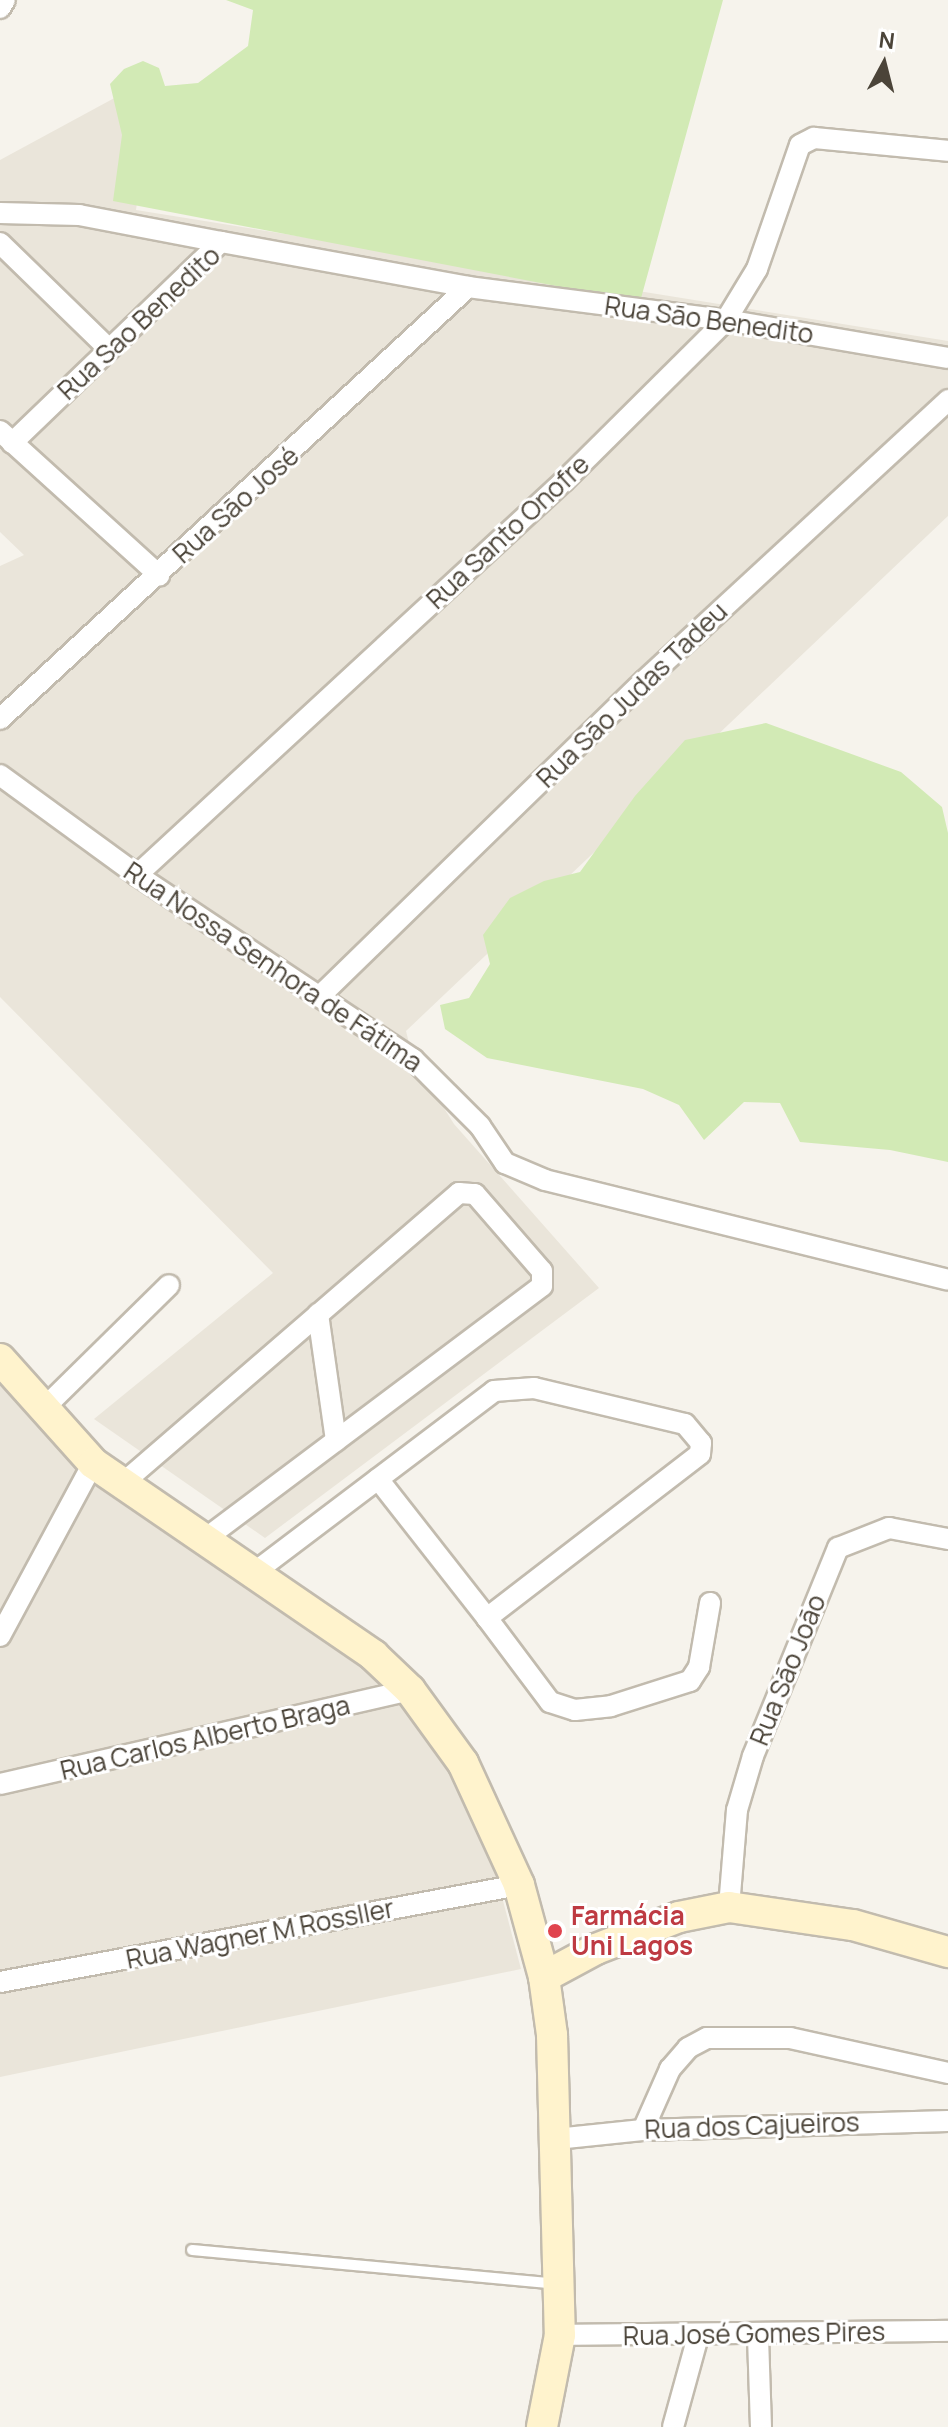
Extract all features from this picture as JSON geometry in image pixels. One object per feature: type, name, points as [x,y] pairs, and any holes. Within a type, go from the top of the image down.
[{"type":"main road","points":[[0,1359],[42,1410],[93,1463],[338,1627],[410,1690],[463,1763],[519,1885],[544,1977],[556,2139],[560,2335],[542,2427]]},
{"type":"main road","points":[[544,1977],[596,1949],[665,1922],[729,1907],[853,1925],[948,1952]]},
{"type":"street","points":[[0,8],[5,0]]},
{"type":"street","name":"Rua Santo Onofre","points":[[137,875],[564,481],[726,320],[757,269],[796,152],[807,139],[948,151]]},
{"type":"street","points":[[0,213],[79,215],[221,242]]},
{"type":"street","name":"Rua Sao Benedito","points":[[6,437],[109,349],[221,242],[468,287]]},
{"type":"street","points":[[0,243],[109,349]]},
{"type":"street","name":"Rua São Benedito","points":[[468,287],[726,320],[948,358]]},
{"type":"street","name":"Rua São José","points":[[0,719],[468,287]]},
{"type":"street","name":"Rua São Judas Tadeu","points":[[321,995],[645,680],[948,400]]},
{"type":"street","points":[[6,437],[159,575]]},
{"type":"street","name":"Rua Nossa Senhora de Fátima","points":[[0,775],[137,875],[413,1059],[480,1126],[505,1163],[518,1169],[948,1280]]},
{"type":"street","points":[[123,1483],[459,1193],[475,1194],[544,1276],[542,1286],[205,1539]]},
{"type":"street","points":[[42,1410],[169,1285]]},
{"type":"street","points":[[318,1314],[336,1441]]},
{"type":"street","points":[[255,1572],[494,1391],[514,1387],[685,1424],[696,1433],[700,1454],[487,1618]]},
{"type":"street","points":[[0,1636],[93,1463]]},
{"type":"street","points":[[378,1479],[550,1702],[575,1710],[611,1706],[690,1681],[699,1667],[710,1603]]},
{"type":"street","name":"Rua São João","points":[[729,1907],[737,1810],[749,1770],[838,1548],[889,1528],[948,1539]]},
{"type":"street","name":"Rua Carlos Alberto Braga","points":[[0,1784],[410,1690]]},
{"type":"street","name":"Rua Wagner M Rossller","points":[[0,1982],[519,1885]]},
{"type":"street","points":[[643,2130],[670,2069],[688,2048],[707,2038],[790,2038],[948,2073]]},
{"type":"street","name":"Rua dos Cajueiros","points":[[556,2139],[643,2130],[948,2121]]},
{"type":"street","name":"Rua José Gomes Pires","points":[[560,2335],[758,2337],[948,2331]]},
{"type":"street","points":[[673,2427],[698,2336]]},
{"type":"street","points":[[758,2337],[761,2427]]},
{"type":"lane","points":[[192,2250],[559,2285]]},
{"type":"shaded area","points":[[155,76],[136,210],[948,341],[948,516],[406,1031],[413,1059],[454,1124],[599,1288],[265,1538],[94,1419],[273,1273],[0,997],[0,566],[24,555],[0,532],[0,160]]},
{"type":"shaded area","points":[[0,1378],[402,1692],[458,1774],[493,1863],[521,1969],[0,2077]]},
{"type":"green space","points":[[226,0],[723,0],[640,302],[113,201],[122,135],[110,84],[124,69],[143,61],[159,68],[165,86],[198,83],[248,46],[253,10]]},
{"type":"green space","points":[[766,723],[901,772],[942,807],[948,833],[948,1162],[890,1150],[800,1142],[780,1103],[744,1102],[704,1140],[679,1105],[643,1089],[487,1058],[445,1029],[440,1005],[469,998],[490,964],[483,935],[510,898],[544,881],[580,872],[635,796],[685,740]]},
{"type":"place","name":"Farmácia Uni Lagos","points":[[555,1931]]}]
